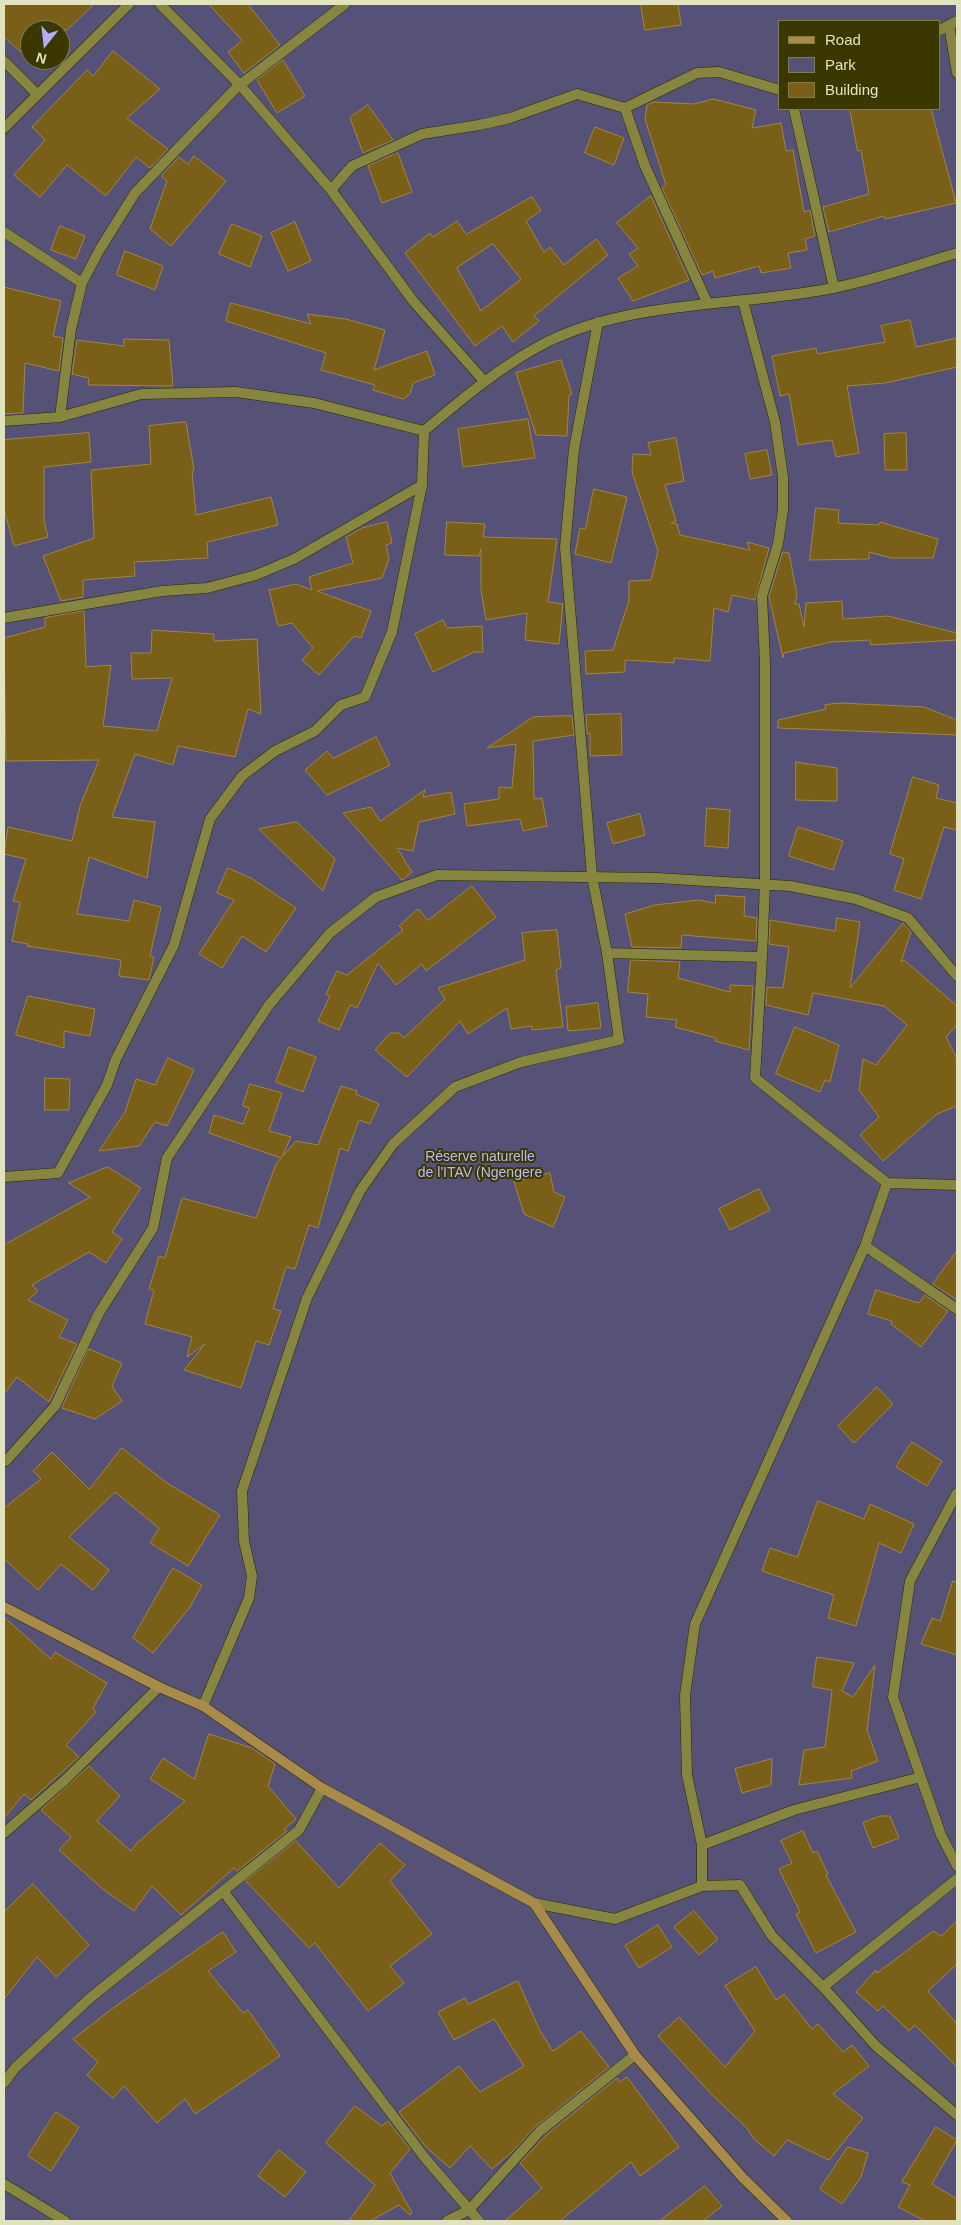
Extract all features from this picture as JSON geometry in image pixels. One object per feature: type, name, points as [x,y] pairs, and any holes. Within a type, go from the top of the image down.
[{"type":"street","points":[[4,128],[129,4]]},
{"type":"street","points":[[160,4],[240,85],[331,190],[414,302],[484,381]]},
{"type":"street","points":[[60,417],[70,329],[82,283],[135,193],[240,85],[345,4]]},
{"type":"street","points":[[949,25],[957,74]]},
{"type":"street","points":[[4,61],[37,94]]},
{"type":"street","points":[[331,190],[352,166],[422,134],[479,126],[510,118],[577,94],[625,108],[698,73],[718,72],[778,89]]},
{"type":"street","points":[[625,108],[645,166],[707,302]]},
{"type":"street","points":[[794,110],[834,288]]},
{"type":"street","points":[[4,232],[82,283]]},
{"type":"street","points":[[4,1177],[58,1173],[107,1085],[116,1059],[174,945],[210,819],[242,776],[276,750],[314,731],[341,705],[365,697],[392,632],[422,484],[424,430],[484,381],[547,342],[598,322],[707,302],[743,301],[834,288],[957,253]]},
{"type":"street","points":[[743,301],[774,422],[782,477],[783,510],[778,544],[762,596],[765,663],[766,883],[755,1078],[886,1183],[957,1185]]},
{"type":"street","points":[[203,1706],[250,1598],[252,1576],[244,1541],[242,1491],[307,1298],[360,1191],[393,1144],[455,1087],[521,1062],[619,1040],[607,953],[592,876],[565,547],[574,450],[598,322]]},
{"type":"street","points":[[4,422],[60,417],[141,394],[236,392],[314,403],[424,430]]},
{"type":"street","points":[[4,618],[162,591],[207,588],[256,575],[294,559],[422,484]]},
{"type":"street","points":[[4,1460],[6,1461],[55,1406],[99,1313],[153,1228],[167,1158],[268,1005],[330,934],[376,897],[437,875],[592,876],[766,883],[856,899],[908,918],[957,976]]},
{"type":"street","points":[[607,953],[762,957]]},
{"type":"street","points":[[702,1886],[702,1845],[687,1775],[685,1694],[695,1624],[865,1246],[886,1183]]},
{"type":"street","points":[[865,1246],[957,1309]]},
{"type":"street","points":[[957,1493],[910,1581],[893,1697],[941,1835],[957,1866]]},
{"type":"street","points":[[4,1607],[159,1687],[203,1706],[322,1788],[534,1904],[615,1919],[702,1886],[740,1885],[772,1936],[876,2046],[957,2115]]},
{"type":"street","points":[[4,1833],[65,1780],[159,1687]]},
{"type":"street","points":[[702,1845],[794,1810],[921,1777]]},
{"type":"street","points":[[4,2083],[15,2068],[90,1998],[300,1830],[322,1788]]},
{"type":"street","points":[[823,1988],[957,1878]]},
{"type":"street","points":[[223,1891],[424,2158],[479,2221]]},
{"type":"street","points":[[534,1904],[635,2055],[743,2178],[786,2221]]},
{"type":"street","points":[[447,2221],[469,2210],[540,2131],[635,2055]]},
{"type":"street","points":[[4,2184],[65,2221]]},
{"type":"green space","name":"Réserve naturelle de l'ITAV (Ngengere","points":[[4,4],[957,4],[957,2221],[4,2221]]},
{"type":"building","points":[[4,4],[94,4],[70,27],[70,20],[20,20],[20,51],[4,37]]},
{"type":"building","points":[[209,4],[248,4],[280,45],[244,73],[228,52],[242,41]]},
{"type":"building","points":[[641,4],[678,4],[681,25],[645,30]]},
{"type":"building","points":[[113,51],[160,89],[127,118],[168,149],[150,168],[136,157],[106,196],[67,165],[40,197],[14,175],[45,140],[32,127],[87,70],[93,76]]},
{"type":"building","points":[[283,60],[305,96],[277,113],[257,80]]},
{"type":"building","points":[[714,99],[756,110],[752,128],[781,123],[786,151],[793,150],[804,212],[810,210],[815,236],[805,239],[807,250],[788,253],[791,268],[761,273],[759,266],[715,278],[713,271],[702,275],[662,188],[666,185],[645,119],[647,105],[653,102],[693,104]]},
{"type":"building","points":[[368,105],[393,140],[363,153],[350,118]]},
{"type":"building","points":[[850,110],[931,110],[956,203],[885,219],[884,216],[829,232],[823,207],[869,194],[861,150],[858,151]]},
{"type":"building","points":[[595,127],[624,138],[614,165],[585,153]]},
{"type":"building","points":[[398,153],[412,192],[382,203],[368,166]]},
{"type":"building","points":[[194,156],[226,181],[171,246],[150,229],[167,181],[161,176],[179,157],[188,164]]},
{"type":"building","points":[[651,196],[689,280],[633,301],[618,278],[638,266],[629,254],[638,248],[617,223]]},
{"type":"building","points":[[532,197],[541,211],[526,221],[544,252],[550,247],[564,265],[596,239],[608,255],[534,316],[539,321],[513,342],[502,326],[475,346],[405,253],[430,233],[433,237],[457,221],[466,234]],"holes":[[[493,244],[521,279],[481,311],[457,268]]]},
{"type":"building","points":[[295,222],[311,261],[288,271],[271,233]]},
{"type":"building","points":[[232,224],[262,236],[250,267],[219,254]]},
{"type":"building","points":[[60,226],[85,236],[76,259],[51,250]]},
{"type":"building","points":[[125,251],[163,266],[155,290],[117,275]]},
{"type":"building","points":[[4,287],[61,301],[53,336],[63,338],[59,371],[25,363],[23,413],[4,414]]},
{"type":"building","points":[[231,303],[311,324],[307,314],[346,319],[385,330],[374,370],[427,351],[435,375],[413,383],[410,394],[403,399],[373,390],[375,385],[321,370],[326,353],[226,321]]},
{"type":"building","points":[[910,320],[916,347],[957,338],[957,367],[885,383],[847,386],[859,453],[836,457],[832,440],[798,445],[789,394],[780,396],[772,356],[816,348],[817,354],[885,342],[881,326]]},
{"type":"building","points":[[124,339],[169,340],[173,386],[88,385],[89,378],[72,374],[77,340],[124,346]]},
{"type":"building","points":[[561,360],[572,394],[569,395],[567,436],[536,435],[516,373]]},
{"type":"building","points":[[528,419],[535,458],[463,467],[458,429]]},
{"type":"building","points":[[186,422],[194,470],[192,471],[196,515],[271,497],[278,525],[207,542],[208,558],[134,562],[135,576],[83,580],[83,597],[61,601],[43,556],[94,538],[91,470],[151,464],[149,426]]},
{"type":"building","points":[[89,433],[91,462],[44,467],[44,521],[48,537],[14,546],[4,509],[4,440]]},
{"type":"building","points":[[906,433],[907,470],[885,470],[884,434]]},
{"type":"building","points":[[676,438],[684,481],[665,485],[676,521],[671,523],[677,524],[680,535],[750,550],[747,542],[769,548],[755,600],[732,595],[728,612],[714,608],[710,661],[674,658],[674,663],[625,660],[625,672],[586,674],[585,651],[613,650],[629,600],[629,581],[651,580],[658,551],[632,472],[633,454],[651,455],[648,443]]},
{"type":"building","points":[[767,450],[772,475],[750,479],[745,454]]},
{"type":"building","points":[[594,489],[627,497],[611,563],[575,554],[580,528],[585,529]]},
{"type":"building","points":[[816,508],[839,510],[838,523],[879,525],[880,522],[938,539],[933,558],[891,558],[869,552],[869,559],[810,560]]},
{"type":"building","points":[[387,522],[392,543],[386,545],[389,559],[382,578],[317,591],[371,611],[361,638],[354,636],[319,675],[302,660],[313,648],[292,623],[278,626],[269,590],[296,584],[312,590],[309,577],[353,563],[346,537],[362,528]]},
{"type":"building","points":[[447,522],[485,524],[483,537],[557,539],[548,602],[563,604],[559,644],[525,640],[527,613],[486,620],[481,590],[481,549],[479,556],[445,555]]},
{"type":"building","points":[[783,552],[789,553],[797,595],[795,604],[799,604],[804,627],[806,603],[842,601],[843,619],[888,616],[957,633],[957,640],[871,645],[870,640],[831,642],[784,653],[783,658],[769,597]]},
{"type":"building","points":[[84,611],[86,667],[111,665],[103,726],[157,731],[172,678],[132,679],[131,653],[151,653],[152,630],[214,634],[214,641],[257,639],[261,714],[248,709],[235,757],[178,746],[173,765],[135,754],[112,817],[155,822],[147,878],[89,857],[77,914],[129,921],[134,900],[161,907],[150,956],[154,957],[149,980],[119,976],[121,960],[27,946],[28,944],[12,941],[20,902],[13,901],[26,859],[4,854],[8,827],[72,841],[80,806],[99,760],[6,761],[4,638],[45,627],[45,618]]},
{"type":"building","points":[[443,620],[447,628],[482,626],[483,652],[474,652],[433,672],[415,634]]},
{"type":"building","points":[[840,703],[924,707],[957,720],[957,735],[778,728],[778,720],[826,709],[825,705]]},
{"type":"building","points":[[621,714],[622,755],[590,756],[590,733],[587,734],[586,715]]},
{"type":"building","points":[[572,716],[574,735],[533,741],[534,799],[542,798],[547,826],[523,831],[520,819],[467,826],[464,804],[499,799],[499,787],[512,788],[516,744],[487,748],[533,717]]},
{"type":"building","points":[[376,737],[390,765],[327,795],[305,770],[327,751],[333,758]]},
{"type":"building","points":[[796,762],[837,768],[837,801],[796,800]]},
{"type":"building","points":[[913,777],[939,785],[936,798],[957,803],[957,830],[944,827],[921,899],[894,890],[904,859],[890,854]]},
{"type":"building","points":[[425,790],[423,797],[451,792],[455,814],[419,822],[413,851],[397,848],[412,872],[402,880],[343,813],[371,807],[380,821]]},
{"type":"building","points":[[707,808],[730,810],[728,848],[705,846]]},
{"type":"building","points":[[640,814],[645,835],[613,844],[607,823]]},
{"type":"building","points":[[297,822],[335,859],[323,891],[259,829]]},
{"type":"building","points":[[798,827],[843,841],[833,870],[789,856]]},
{"type":"building","points":[[228,868],[251,878],[296,908],[266,952],[242,936],[222,968],[199,954],[234,900],[217,893]]},
{"type":"building","points":[[472,886],[496,917],[426,971],[422,964],[396,985],[378,963],[357,1008],[350,1005],[339,1030],[318,1021],[330,996],[326,994],[337,971],[347,975],[403,930],[399,926],[418,909],[428,920]]},
{"type":"building","points":[[716,895],[745,897],[744,916],[757,918],[756,941],[682,935],[681,948],[632,947],[625,914],[655,905],[698,900],[715,903]]},
{"type":"building","points":[[837,918],[860,922],[850,988],[903,923],[911,932],[901,962],[904,960],[957,1006],[957,1025],[946,1037],[957,1059],[957,1106],[937,1114],[883,1161],[860,1135],[879,1117],[859,1090],[863,1059],[876,1065],[907,1025],[884,1006],[813,993],[808,1015],[766,1005],[767,987],[783,988],[789,947],[769,944],[770,920],[835,931]]},
{"type":"building","points":[[557,930],[561,968],[556,970],[563,1027],[532,1030],[532,1026],[511,1029],[507,1008],[468,1034],[460,1021],[407,1077],[375,1050],[390,1033],[399,1033],[404,1038],[445,999],[438,988],[525,960],[522,933]]},
{"type":"building","points":[[631,960],[680,962],[678,978],[730,992],[730,985],[753,986],[749,1050],[715,1041],[716,1038],[675,1027],[677,1020],[646,1017],[648,994],[628,992]]},
{"type":"building","points":[[28,996],[95,1009],[90,1036],[64,1031],[64,1048],[16,1035]]},
{"type":"building","points":[[598,1003],[601,1028],[568,1031],[566,1007]]},
{"type":"building","points":[[795,1027],[839,1045],[830,1082],[825,1080],[820,1092],[776,1074]]},
{"type":"building","points":[[289,1047],[316,1057],[303,1092],[276,1082]]},
{"type":"building","points":[[168,1058],[194,1070],[167,1126],[155,1122],[139,1146],[99,1151],[125,1112],[136,1079],[155,1085]]},
{"type":"building","points":[[45,1078],[70,1079],[69,1110],[45,1110]]},
{"type":"building","points":[[250,1084],[282,1093],[269,1131],[291,1137],[282,1157],[296,1141],[318,1145],[341,1086],[357,1091],[356,1094],[379,1104],[370,1124],[359,1120],[348,1151],[340,1148],[318,1228],[309,1225],[295,1269],[286,1267],[273,1309],[281,1311],[269,1345],[256,1341],[241,1388],[184,1370],[205,1344],[187,1357],[192,1337],[145,1324],[154,1290],[149,1289],[159,1256],[165,1258],[182,1198],[256,1218],[276,1164],[281,1158],[209,1133],[214,1115],[243,1124],[249,1108],[243,1106]]},
{"type":"building","points":[[108,1167],[141,1188],[112,1232],[122,1239],[106,1263],[89,1252],[32,1285],[38,1291],[28,1300],[68,1320],[59,1337],[77,1344],[49,1402],[17,1377],[4,1394],[4,1245],[90,1197],[69,1183]]},
{"type":"building","points":[[550,1173],[554,1192],[565,1197],[553,1227],[524,1214],[514,1182]]},
{"type":"building","points":[[759,1189],[770,1210],[730,1230],[719,1209]]},
{"type":"building","points":[[957,1251],[957,1300],[933,1284]]},
{"type":"building","points":[[876,1290],[919,1303],[925,1295],[948,1311],[921,1347],[891,1324],[892,1321],[868,1314]]},
{"type":"building","points":[[89,1349],[122,1363],[112,1386],[122,1401],[95,1419],[62,1408]]},
{"type":"building","points":[[877,1387],[893,1404],[854,1443],[838,1426]]},
{"type":"building","points":[[912,1442],[942,1461],[927,1486],[896,1467]]},
{"type":"building","points":[[122,1448],[167,1483],[220,1515],[188,1566],[150,1543],[159,1528],[115,1492],[69,1537],[109,1570],[93,1590],[61,1564],[38,1590],[4,1559],[4,1508],[41,1479],[33,1471],[52,1452],[89,1489]]},
{"type":"building","points":[[818,1501],[864,1519],[870,1504],[914,1524],[901,1553],[879,1543],[856,1626],[828,1618],[834,1595],[762,1571],[770,1548],[797,1557]]},
{"type":"building","points":[[173,1568],[202,1585],[190,1607],[153,1653],[133,1638]]},
{"type":"building","points":[[953,1581],[957,1582],[957,1655],[921,1644],[932,1618],[940,1621]]},
{"type":"building","points":[[4,1617],[51,1659],[55,1652],[107,1683],[93,1708],[96,1712],[66,1745],[79,1757],[31,1800],[24,1794],[4,1818]]},
{"type":"building","points":[[817,1657],[854,1663],[842,1691],[853,1697],[875,1665],[867,1730],[878,1761],[851,1771],[852,1778],[799,1785],[804,1750],[825,1747],[832,1690],[813,1687]]},
{"type":"building","points":[[209,1734],[252,1748],[275,1764],[268,1786],[296,1819],[284,1829],[287,1831],[237,1871],[234,1868],[181,1915],[152,1886],[134,1911],[104,1890],[59,1850],[71,1837],[41,1810],[89,1766],[120,1796],[97,1821],[131,1851],[137,1843],[185,1801],[150,1779],[163,1758],[194,1779]]},
{"type":"building","points":[[772,1759],[771,1785],[742,1793],[735,1769]]},
{"type":"building","points":[[880,1816],[890,1816],[899,1838],[873,1848],[863,1823]]},
{"type":"building","points":[[803,1831],[813,1853],[817,1851],[828,1874],[826,1875],[856,1932],[816,1953],[796,1914],[800,1912],[779,1869],[792,1863],[781,1841]]},
{"type":"building","points":[[296,1841],[339,1888],[380,1843],[405,1865],[390,1881],[432,1934],[390,1966],[404,1983],[368,2011],[315,1943],[309,1948],[246,1881]]},
{"type":"building","points":[[33,1884],[89,1945],[56,1977],[37,1957],[4,1999],[4,1912]]},
{"type":"building","points":[[694,1911],[718,1939],[699,1955],[674,1927]]},
{"type":"building","points":[[957,1921],[957,1964],[928,1991],[957,2024],[957,2067],[915,2025],[909,2031],[883,2006],[878,2011],[856,1992],[876,1970],[877,1973],[933,1931],[941,1936]]},
{"type":"building","points":[[658,1925],[672,1947],[639,1968],[625,1946]]},
{"type":"building","points":[[223,1932],[236,1952],[208,1971],[243,2013],[248,2010],[280,2056],[195,2114],[185,2099],[157,2123],[124,2086],[113,2098],[87,2075],[98,2062],[73,2039],[113,2008]]},
{"type":"building","points":[[756,1967],[776,2000],[784,1994],[812,2029],[818,2024],[843,2052],[852,2045],[869,2066],[833,2094],[863,2118],[829,2160],[787,2140],[774,2156],[753,2138],[747,2128],[712,2095],[658,2036],[679,2017],[725,2067],[755,2031],[725,1986]]},
{"type":"building","points":[[518,1981],[539,2029],[553,2051],[581,2031],[609,2067],[536,2126],[511,2153],[492,2169],[470,2146],[450,2168],[425,2146],[399,2112],[459,2066],[480,2092],[524,2066],[494,2019],[454,2040],[438,2012],[465,1998],[468,2004]]},
{"type":"building","points":[[627,2077],[679,2147],[640,2176],[631,2162],[560,2221],[505,2221],[542,2188],[520,2163],[545,2136],[617,2078],[620,2082]]},
{"type":"building","points":[[355,2106],[382,2126],[388,2121],[410,2149],[390,2173],[412,2213],[410,2215],[399,2205],[370,2221],[349,2221],[375,2185],[326,2143]]},
{"type":"building","points":[[56,2112],[79,2127],[51,2171],[28,2156]]},
{"type":"building","points":[[936,2127],[957,2140],[932,2184],[957,2199],[957,2221],[925,2221],[898,2207],[910,2185],[902,2182]]},
{"type":"building","points":[[848,2147],[868,2153],[861,2177],[842,2204],[820,2189]]},
{"type":"building","points":[[279,2150],[306,2172],[285,2197],[258,2176]]},
{"type":"building","points":[[705,2186],[722,2206],[703,2221],[660,2221]]}]
